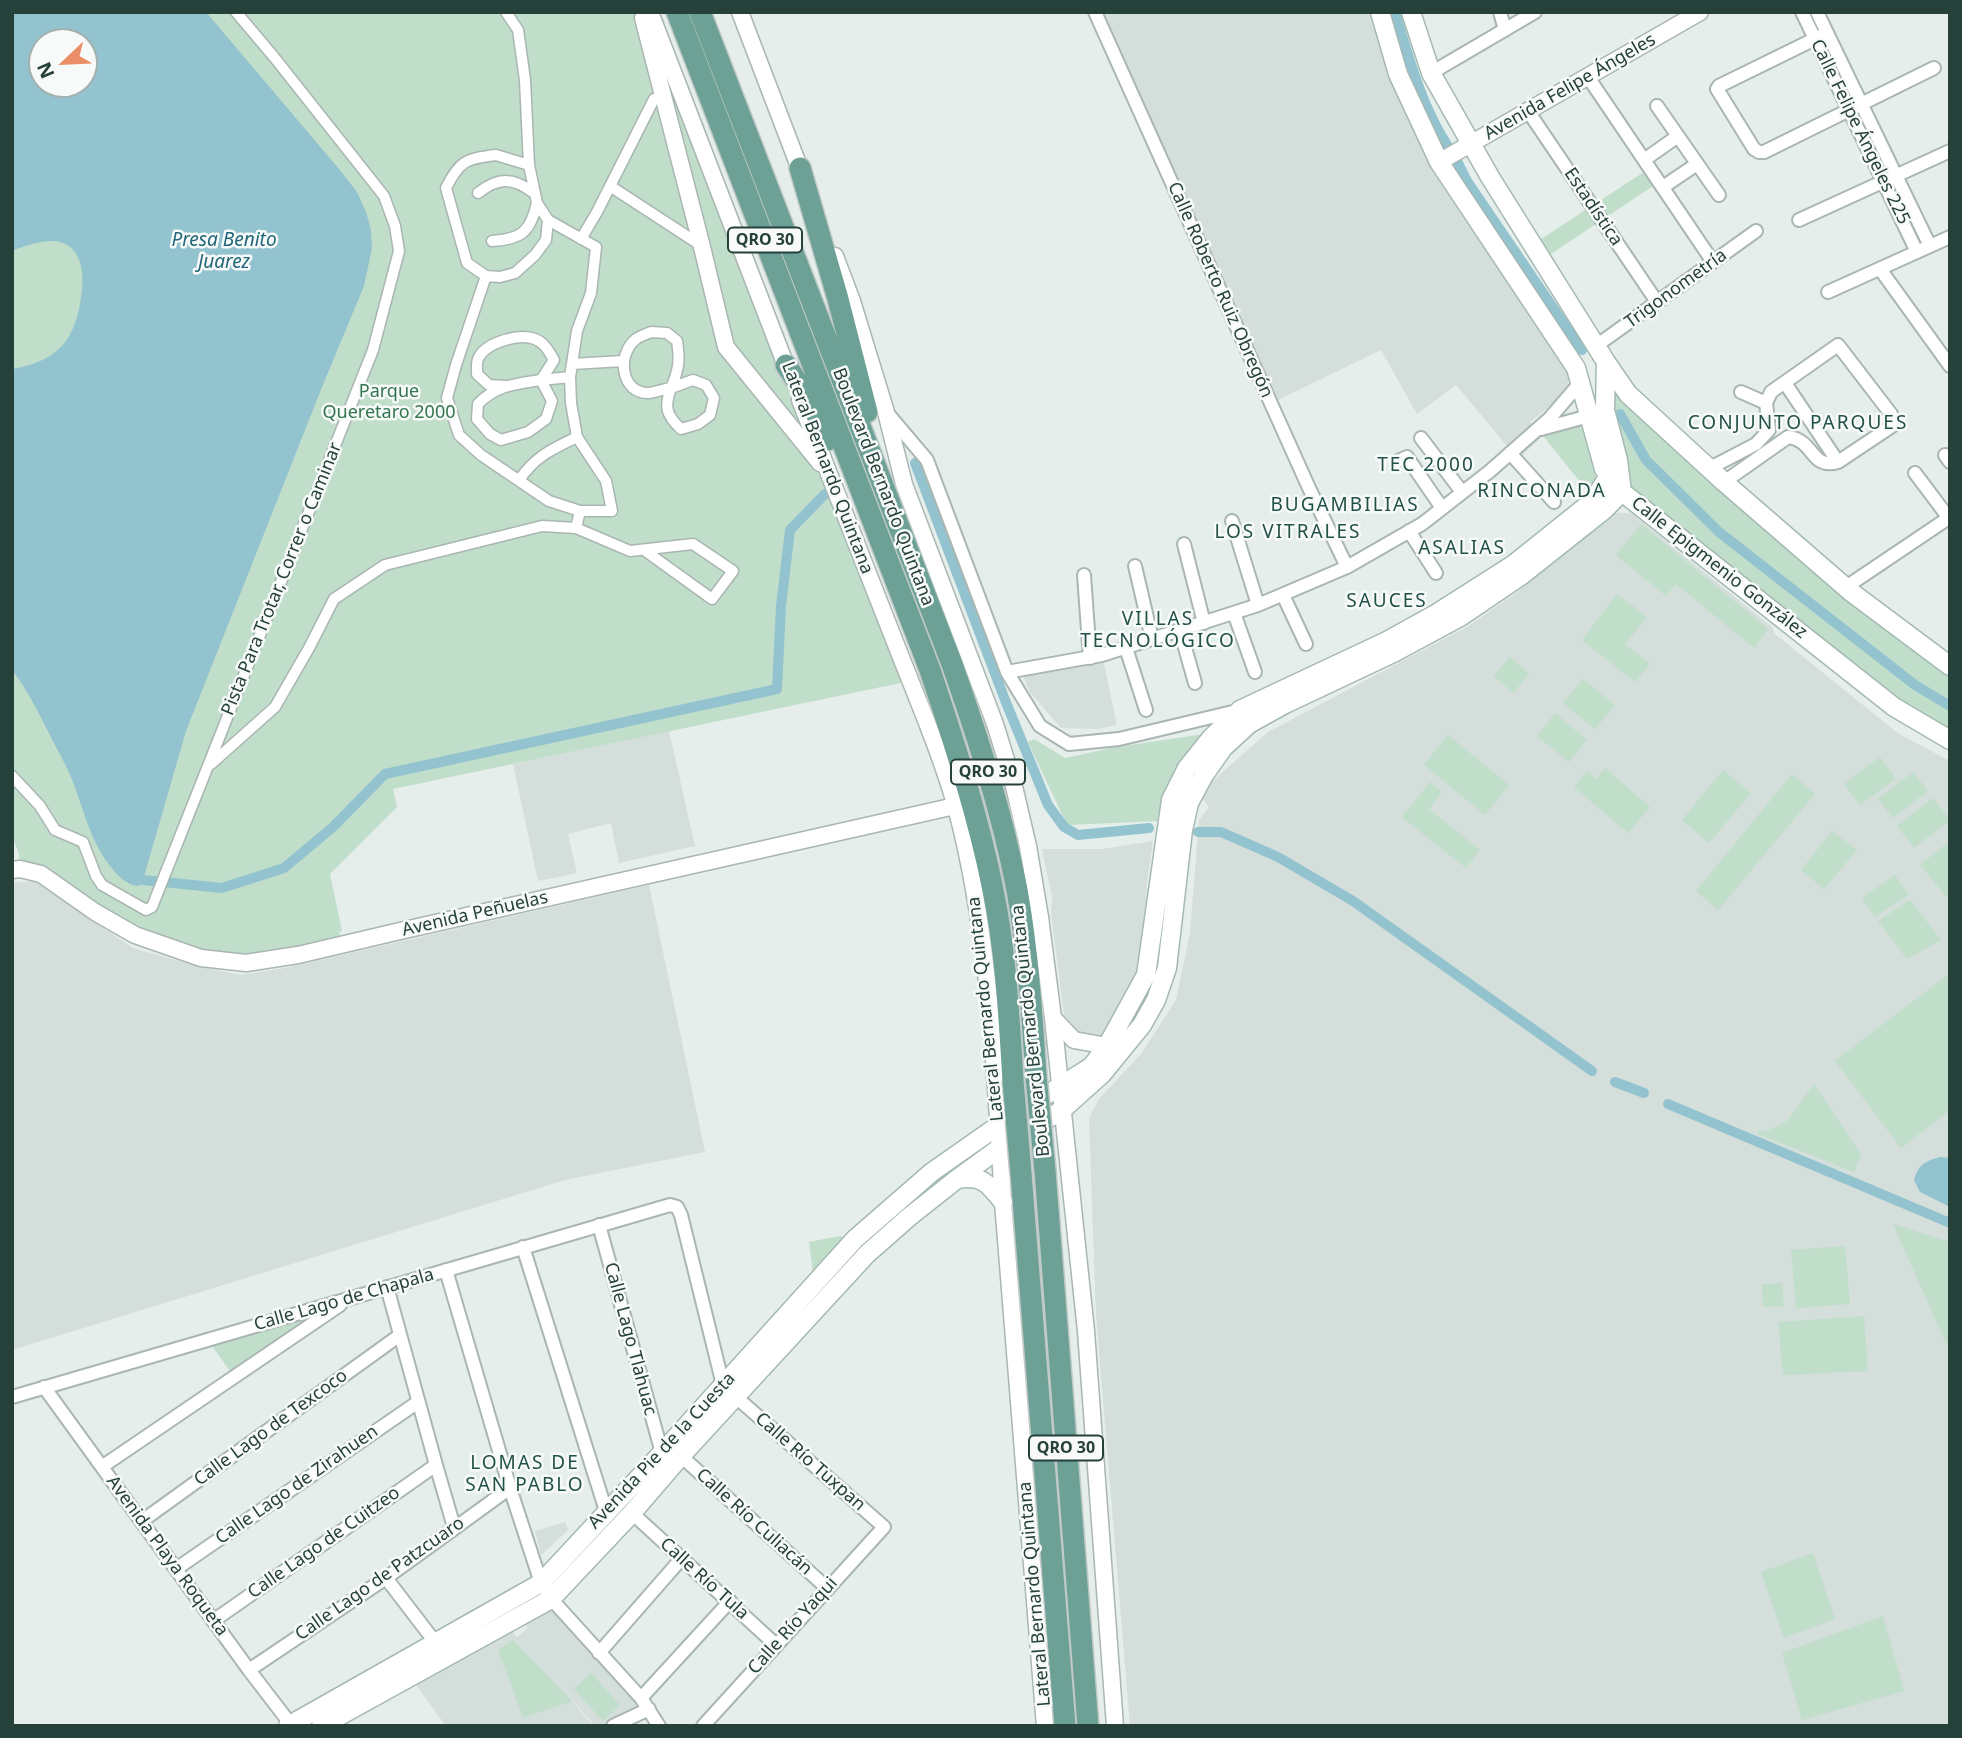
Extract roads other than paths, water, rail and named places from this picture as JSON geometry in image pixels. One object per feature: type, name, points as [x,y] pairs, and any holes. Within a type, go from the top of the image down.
[{"type":"main road","name":"Boulevard Bernardo Quintana","points":[[677,12],[844,483],[889,563],[930,670],[960,762],[993,891],[1008,994],[1013,1081],[1011,1176],[1065,1726]]},
{"type":"main road","name":"Boulevard Bernardo Quintana","points":[[700,12],[882,454],[890,482],[892,509],[957,677],[984,756],[1017,890],[1037,1076],[1088,1726]]},
{"type":"main road","name":"Calle Epigmenio González","points":[[1380,12],[1398,74],[1440,162],[1576,368],[1608,477],[1622,492],[1894,707],[1950,740]]},
{"type":"main road","points":[[1411,12],[1431,73],[1470,144],[1595,346],[1628,394],[1724,482],[1846,587],[1950,666]]},
{"type":"main road","points":[[800,168],[882,454]]},
{"type":"main road","points":[[1095,1072],[1142,1025],[1156,1000],[1167,968],[1189,803],[1223,748],[1249,724],[1284,704],[1395,652],[1460,617],[1522,575],[1604,510],[1622,492],[1620,471],[1605,410],[1606,362]]},
{"type":"main road","points":[[786,365],[811,404],[844,483]]},
{"type":"main road","points":[[1095,1072],[1146,975],[1171,800],[1187,768],[1210,738],[1240,710],[1387,641],[1434,615],[1514,564],[1594,500],[1608,477]]},
{"type":"main road","name":"Avenida Pie de la Cuesta","points":[[321,1726],[551,1599],[681,1456],[730,1391],[855,1239],[932,1171],[1060,1087],[1095,1072]]},
{"type":"main road","name":"Avenida Pie de la Cuesta","points":[[290,1725],[541,1583],[662,1453],[730,1391],[867,1254],[908,1217],[957,1179],[1001,1147],[1062,1110],[1095,1072]]},
{"type":"main road","points":[[957,1179],[971,1177],[981,1180],[992,1187],[1003,1202]]},
{"type":"main road","points":[[1082,1654],[1099,1726]]},
{"type":"street","name":"Pista Para Trotar, Correr o Caminar","points":[[12,775],[40,806],[52,828],[84,845],[102,885],[146,910],[152,907],[373,350],[399,251],[395,226],[384,197],[236,12]]},
{"type":"street","points":[[492,241],[510,240],[524,233],[534,217],[535,198],[529,165],[525,80],[518,30],[506,12]]},
{"type":"street","name":"Lateral Bernardo Quintana","points":[[641,12],[728,351],[844,483],[956,806],[974,891],[990,1015],[1001,1147],[1011,1176],[1003,1202],[1045,1726]]},
{"type":"street","name":"Lateral Bernardo Quintana","points":[[650,12],[786,365]]},
{"type":"street","points":[[740,12],[852,301],[886,412],[882,454]]},
{"type":"street","name":"Calle Roberto Ruiz Obregón","points":[[1095,12],[1347,567]]},
{"type":"street","points":[[1500,12],[1505,30]]},
{"type":"street","points":[[1431,73],[1535,12]]},
{"type":"street","name":"Avenida Felipe Ángeles","points":[[1440,162],[1700,12]]},
{"type":"street","name":"Calle Felipe Ángeles 225","points":[[1802,12],[1855,107]]},
{"type":"street","name":"Calle Felipe Ángeles 225","points":[[1817,12],[1855,107],[1923,249]]},
{"type":"street","points":[[1827,33],[1717,89],[1754,149],[1764,152],[1934,68]]},
{"type":"street","points":[[1588,77],[1713,262]]},
{"type":"street","points":[[581,239],[654,99]]},
{"type":"street","points":[[1657,106],[1719,195]]},
{"type":"street","name":"Estadística","points":[[1528,111],[1657,302]]},
{"type":"street","points":[[1644,160],[1678,136]]},
{"type":"street","points":[[1799,220],[1950,151]]},
{"type":"street","points":[[529,165],[496,155],[471,158],[455,171],[446,188],[467,263],[486,276],[500,277],[515,273],[536,255],[546,240],[548,220]]},
{"type":"street","points":[[1663,187],[1698,164]]},
{"type":"street","points":[[478,193],[488,185],[506,180],[525,186],[548,220],[596,247],[591,293],[577,331],[570,377],[571,403],[577,437],[606,481],[612,511],[580,511],[549,501],[481,455],[459,435],[447,398],[486,276]]},
{"type":"street","points":[[610,186],[702,247]]},
{"type":"street","name":"Trigonometría","points":[[1595,346],[1756,232]]},
{"type":"street","points":[[1828,292],[1950,236]]},
{"type":"street","points":[[1880,269],[1950,366]]},
{"type":"street","points":[[623,361],[625,374],[632,387],[647,393],[671,388],[692,380],[706,385],[713,398],[710,415],[698,424],[681,429],[670,418],[666,401],[671,388],[677,374],[680,358],[677,341],[667,333],[651,332],[637,338],[627,350],[623,361]]},
{"type":"street","points":[[507,386],[489,385],[477,374],[477,359],[489,345],[510,339],[534,338],[547,347],[554,360],[541,380]]},
{"type":"street","points":[[1710,468],[1760,449],[1788,437],[1797,438],[1820,462],[1827,465],[1838,462],[1892,426],[1894,421],[1838,345],[1771,392],[1766,403],[1769,430],[1760,449],[1724,482]]},
{"type":"street","points":[[572,364],[623,361]]},
{"type":"street","points":[[541,380],[552,401],[546,419],[528,432],[501,440],[490,434],[477,419],[478,404],[488,393],[507,386],[541,380],[570,377]]},
{"type":"street","points":[[1007,671],[1090,658],[1126,648],[1258,605],[1347,567],[1442,509],[1537,430],[1580,383]]},
{"type":"street","points":[[1785,383],[1838,462]]},
{"type":"street","points":[[1741,393],[1766,403]]},
{"type":"street","points":[[886,412],[927,460],[1007,671],[1040,726],[1069,744],[1119,739],[1240,710]]},
{"type":"street","points":[[1537,430],[1589,416]]},
{"type":"street","points":[[519,480],[528,466],[545,453],[577,437]]},
{"type":"street","points":[[1421,438],[1462,492]]},
{"type":"street","points":[[1510,453],[1554,502]]},
{"type":"street","points":[[1398,461],[1407,457],[1442,509]]},
{"type":"street","points":[[1846,587],[1949,517],[1915,473]]},
{"type":"street","points":[[890,482],[995,724],[1013,782],[1028,846],[1053,1018],[1086,1331],[1115,1726]]},
{"type":"street","points":[[576,528],[580,511]]},
{"type":"street","points":[[1232,521],[1258,605]]},
{"type":"street","points":[[208,766],[275,707],[334,599],[385,565],[542,526],[576,528],[630,551],[693,544],[733,571],[712,599],[643,550]]},
{"type":"street","points":[[1409,531],[1436,573]]},
{"type":"street","points":[[1184,544],[1204,623]]},
{"type":"street","points":[[1135,566],[1152,639]]},
{"type":"street","points":[[1084,575],[1090,658]]},
{"type":"street","points":[[1283,595],[1306,644]]},
{"type":"street","points":[[1234,613],[1255,672]]},
{"type":"street","points":[[1180,631],[1195,683]]},
{"type":"street","points":[[1126,648],[1146,710]]},
{"type":"street","name":"Avenida Peñuelas","points":[[12,870],[41,874],[95,912],[135,935],[201,958],[246,964],[298,955],[956,806]]},
{"type":"street","points":[[1053,1018],[1074,1040],[1107,1046]]},
{"type":"street","points":[[997,1096],[1006,1100],[1015,1099],[1044,1080],[1056,1045]]},
{"type":"street","points":[[1011,1176],[1009,1168],[1030,1155],[1056,1152],[1068,1160]]},
{"type":"street","name":"Calle Lago de Chapala","points":[[12,1397],[670,1205],[677,1207],[681,1215],[730,1391]]},
{"type":"street","name":"Calle Lago Tlahuac","points":[[599,1226],[662,1453]]},
{"type":"street","points":[[523,1247],[606,1511]]},
{"type":"street","points":[[446,1270],[541,1583],[551,1599],[645,1703],[659,1726]]},
{"type":"street","points":[[387,1287],[454,1527]]},
{"type":"street","points":[[103,1466],[351,1298]]},
{"type":"street","name":"Calle Lago de Texcoco","points":[[142,1521],[400,1335]]},
{"type":"street","name":"Avenida Playa Roqueta","points":[[44,1387],[290,1725]]},
{"type":"street","name":"Calle Río Tuxpan","points":[[730,1391],[884,1527]]},
{"type":"street","name":"Calle Lago de Zirahuen","points":[[176,1569],[418,1402]]},
{"type":"street","name":"Calle Río Culiacán","points":[[681,1456],[827,1588]]},
{"type":"street","name":"Calle Lago de Cuitzeo","points":[[213,1621],[436,1465]]},
{"type":"street","name":"Calle Lago de Patzcuaro","points":[[249,1670],[386,1578],[510,1488]]},
{"type":"street","name":"Calle Río Tula","points":[[632,1513],[776,1645]]},
{"type":"street","name":"Calle Río Yaqui","points":[[703,1726],[884,1527]]},
{"type":"street","points":[[599,1653],[682,1558]]},
{"type":"street","points":[[386,1578],[435,1642]]},
{"type":"street","points":[[613,1726],[645,1703],[730,1601]]},
{"type":"water","name":"Presa Benito Juarez","points":[[12,12],[206,12],[357,192],[371,230],[372,248],[364,286],[186,731],[139,886],[123,879],[98,848],[67,768],[34,704],[12,670],[12,369],[45,359],[65,342],[77,317],[83,280],[77,254],[64,243],[44,241],[12,251]]},
{"type":"water","points":[[1940,1157],[1950,1158],[1950,1207],[1920,1192],[1914,1180],[1923,1164]]},
{"type":"waterway","points":[[1395,12],[1423,97],[1447,145]]},
{"type":"waterway","points":[[1458,163],[1467,181],[1582,350]]},
{"type":"waterway","points":[[1620,414],[1646,460],[1719,532],[1915,685],[1950,706]]},
{"type":"waterway","points":[[915,463],[1048,805],[1064,827],[1078,835],[1149,828]]},
{"type":"waterway","points":[[143,880],[222,888],[284,868],[333,827],[385,774],[777,689],[781,606],[790,530],[825,494]]},
{"type":"waterway","points":[[1198,832],[1221,832],[1278,857],[1353,901],[1592,1071]]},
{"type":"waterway","points":[[1615,1082],[1644,1093]]},
{"type":"waterway","points":[[1668,1104],[1950,1223]]},
{"type":"district","name":"CONJUNTO PARQUES","points":[[1798,424]]},
{"type":"district","name":"TEC 2000","points":[[1426,466]]},
{"type":"district","name":"RINCONADA","points":[[1542,492]]},
{"type":"district","name":"BUGAMBILIAS","points":[[1345,506]]},
{"type":"district","name":"LOS VITRALES","points":[[1288,533]]},
{"type":"district","name":"ASALIAS","points":[[1462,549]]},
{"type":"district","name":"SAUCES","points":[[1387,602]]},
{"type":"district","name":"VILLAS TECNOLÓGICO","points":[[1158,631]]},
{"type":"district","name":"LOMAS DE SAN PABLO","points":[[525,1475]]},
{"type":"park label","name":"Parque Queretaro 2000","points":[[389,402]]}]
